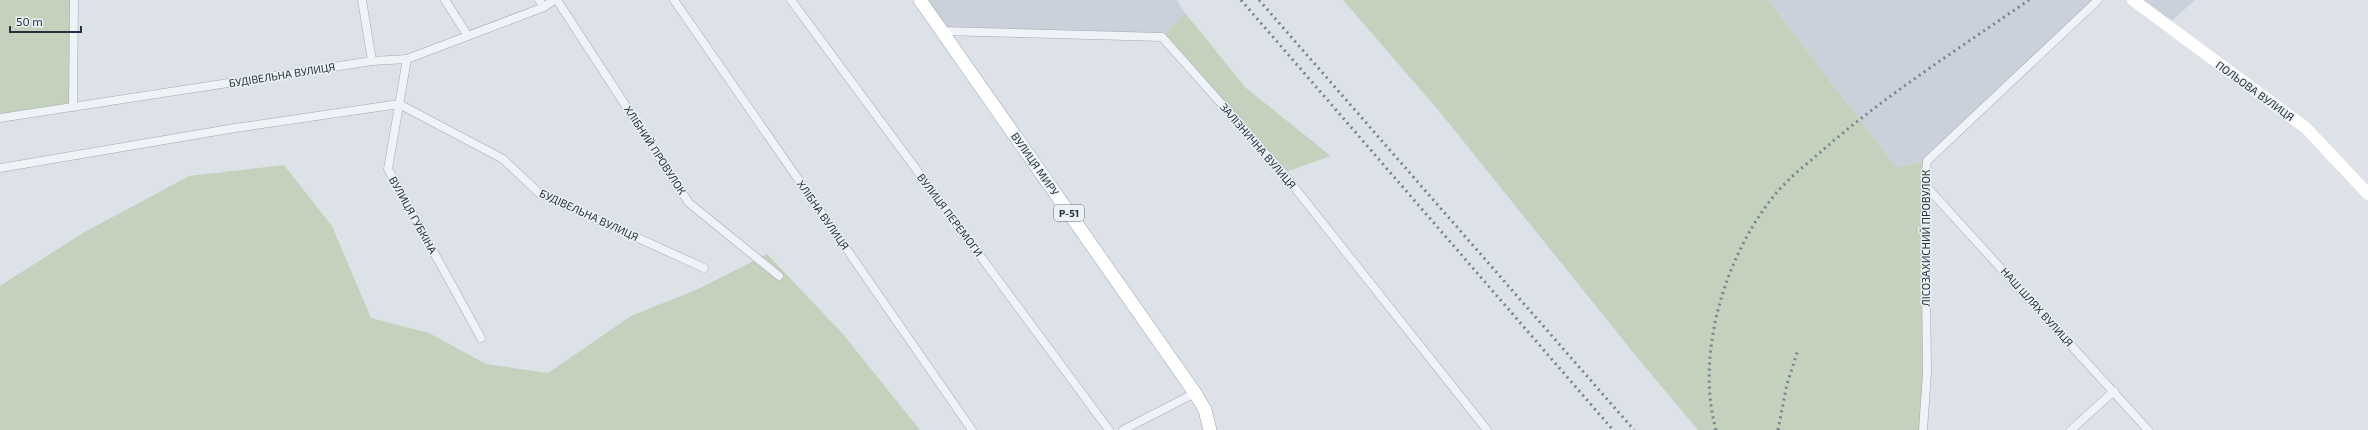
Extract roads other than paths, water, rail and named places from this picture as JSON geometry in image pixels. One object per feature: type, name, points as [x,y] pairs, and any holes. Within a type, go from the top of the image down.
[{"type":"main road","name":"ВУЛИЦЯ МИРУ","points":[[920,0],[1195,393],[1205,410],[1210,430]]},
{"type":"main road","name":"ПОЛЬОВА ВУЛИЦЯ","points":[[2132,0],[2306,128],[2368,194]]},
{"type":"street","points":[[73,107],[74,0]]},
{"type":"street","points":[[362,0],[372,61]]},
{"type":"street","points":[[445,0],[468,36]]},
{"type":"street","points":[[539,0],[544,7]]},
{"type":"street","name":"БУДІВЕЛЬНА ВУЛИЦЯ","points":[[0,118],[372,61],[407,59],[544,7],[556,0]]},
{"type":"street","name":"ХЛІБНИЙ ПРОВУЛОК","points":[[556,0],[689,203],[779,276]]},
{"type":"street","name":"ХЛІБНА ВУЛИЦЯ","points":[[674,0],[972,430]]},
{"type":"street","name":"ВУЛИЦЯ ПЕРЕМОГИ","points":[[791,0],[1109,430]]},
{"type":"street","name":"ЛІСОЗАХИСНИЙ ПРОВУЛОК","points":[[1923,430],[1927,373],[1926,161],[2098,0]]},
{"type":"street","name":"ЗАЛІЗНИЧНА ВУЛИЦЯ","points":[[942,31],[1162,37],[1283,173],[1487,430]]},
{"type":"street","name":"ВУЛИЦЯ ГУБКІНА","points":[[407,59],[388,169],[481,338]]},
{"type":"street","points":[[0,168],[236,128],[399,104]]},
{"type":"street","name":"БУДІВЕЛЬНА ВУЛИЦЯ","points":[[399,104],[503,159],[539,193],[704,268]]},
{"type":"street","name":"НАШ ШЛЯХ ВУЛИЦЯ","points":[[1925,185],[2148,430]]},
{"type":"street","points":[[2071,430],[2114,391]]},
{"type":"street","points":[[1109,430],[1124,429],[1195,393]]},
{"type":"railway","points":[[1241,0],[1613,430]]},
{"type":"railway","points":[[1259,0],[1634,430]]},
{"type":"railway","points":[[1716,430],[1710,401],[1709,370],[1712,339],[1719,308],[1728,277],[1741,248],[1756,221],[1773,197],[1797,172],[1873,109],[1898,90],[2029,0]]},
{"type":"railway","points":[[1778,430],[1787,384],[1798,350]]}]
